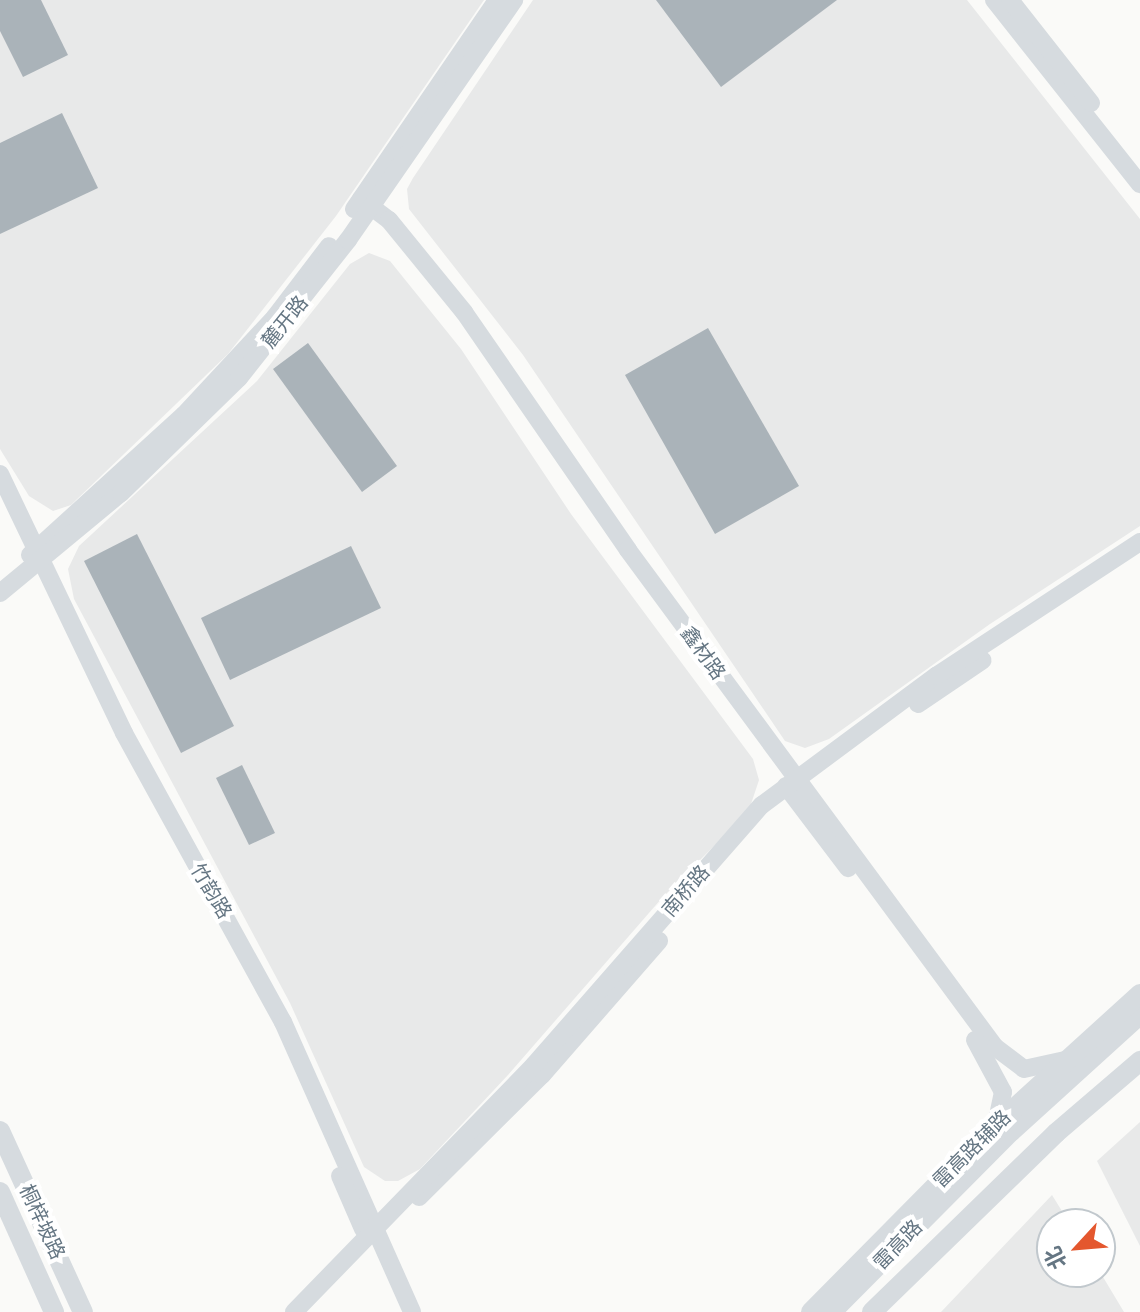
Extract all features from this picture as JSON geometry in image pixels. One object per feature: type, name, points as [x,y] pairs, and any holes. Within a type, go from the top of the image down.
[{"type":"main road","name":"麓开路","points":[[363,207],[497,0]]},
{"type":"main road","name":"麓开路","points":[[0,593],[230,367],[283,307],[363,207],[514,0]]},
{"type":"main road","points":[[994,0],[1140,184]]},
{"type":"main road","points":[[1010,0],[1140,164]]},
{"type":"main road","name":"鑫材路","points":[[363,207],[389,220],[464,312],[990,1062],[1005,1101],[995,1126]]},
{"type":"main road","name":"竹韵路","points":[[0,474],[121,749],[272,1026],[372,1237],[412,1312]]},
{"type":"main road","name":"竹韵路","points":[[0,498],[36,557]]},
{"type":"main road","name":"南桥路","points":[[294,1312],[542,1075],[727,859],[794,786],[936,676],[1140,542]]},
{"type":"main road","name":"麓开路","points":[[0,579],[36,557]]},
{"type":"main road","name":"南桥路","points":[[794,786],[1140,557]]},
{"type":"main road","name":"鑫材路","points":[[794,786],[1001,1054],[1024,1069],[1065,1060]]},
{"type":"main road","name":"雷高路辅路","points":[[811,1312],[995,1126],[1140,994]]},
{"type":"main road","name":"雷高路","points":[[833,1312],[1002,1141],[1140,1016]]},
{"type":"main road","name":"雷高路","points":[[842,1312],[1017,1136],[1140,1024]]},
{"type":"main road","points":[[872,1312],[1056,1133],[1140,1061]]},
{"type":"main road","name":"桐梓坡路","points":[[0,1131],[83,1312]]},
{"type":"main road","name":"桐梓坡路","points":[[0,1192],[54,1312]]},
{"type":"main road","name":"竹韵路","points":[[372,1237],[401,1312]]},
{"type":"main road","name":"南桥路","points":[[310,1312],[372,1237]]},
{"type":"shaded area","points":[[0,0],[484,0],[336,216],[228,354],[71,505],[53,511],[29,496],[0,449]]},
{"type":"shaded area","points":[[533,0],[967,0],[1140,219],[1140,526],[990,624],[829,739],[805,748],[785,741],[523,355],[409,209],[407,189],[413,178]]},
{"type":"shaded area","points":[[369,253],[390,261],[461,349],[571,514],[753,759],[759,780],[750,807],[734,826],[662,898],[508,1075],[420,1169],[398,1181],[385,1181],[364,1167],[290,1003],[74,599],[68,569],[79,546],[257,381],[350,264]]},
{"type":"shaded area","points":[[1140,1122],[1140,1246],[1097,1161]]},
{"type":"shaded area","points":[[1052,1195],[1060,1208],[1040,1208]]},
{"type":"shaded area","points":[[1036,1212],[1036,1288],[1110,1288],[1124,1312],[941,1312]]},
{"type":"building","points":[[0,0],[41,0],[68,55],[23,77],[0,31]]},
{"type":"building","points":[[656,0],[837,0],[721,87]]},
{"type":"building","points":[[62,113],[98,188],[0,234],[0,143]]},
{"type":"building","points":[[708,328],[799,486],[715,534],[625,375]]},
{"type":"building","points":[[308,343],[397,466],[362,492],[273,369]]},
{"type":"building","points":[[137,534],[234,726],[181,753],[84,561]]},
{"type":"building","points":[[351,546],[381,608],[230,680],[201,618]]},
{"type":"building","points":[[242,765],[275,833],[249,845],[216,778]]}]
